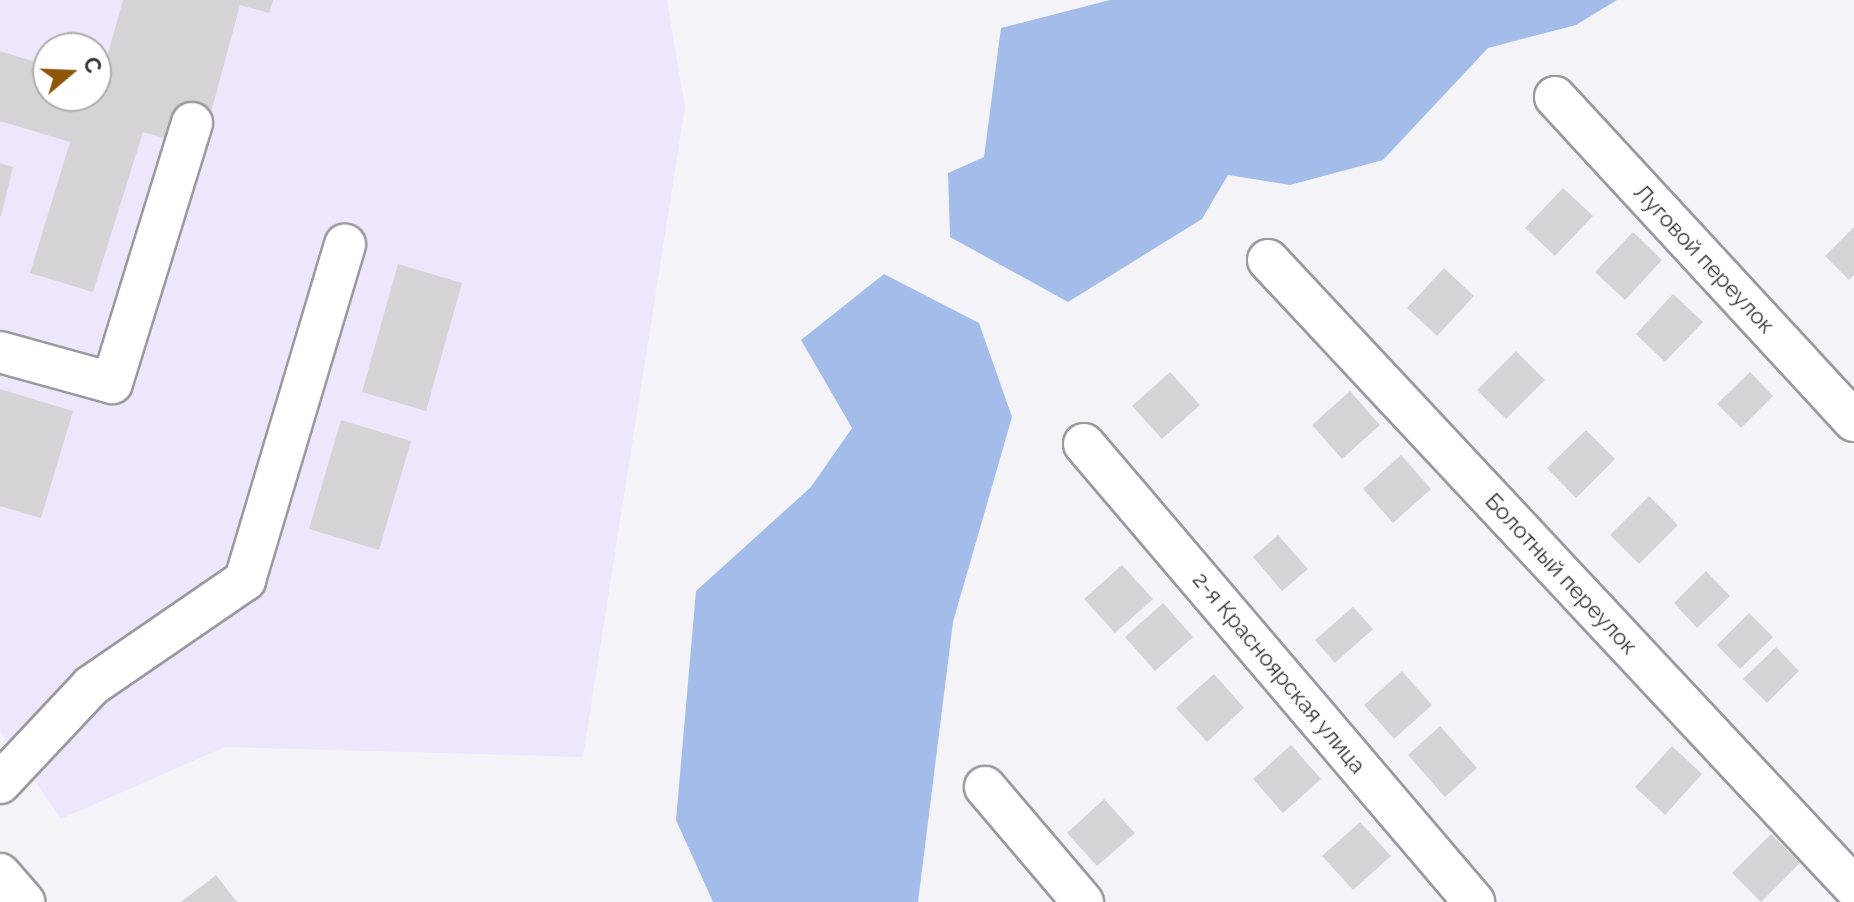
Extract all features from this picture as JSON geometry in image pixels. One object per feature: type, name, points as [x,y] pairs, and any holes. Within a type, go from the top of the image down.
[{"type":"street","name":"Луговой переулок","points":[[1555,97],[1854,421]]},
{"type":"street","points":[[0,352],[112,383],[192,123]]},
{"type":"street","points":[[0,783],[91,686],[245,580],[345,245]]},
{"type":"street","name":"Болотный переулок","points":[[1268,260],[1854,887]]},
{"type":"street","name":"2-я Красноярская улица","points":[[1084,444],[1474,902]]},
{"type":"street","points":[[985,787],[1083,902]]},
{"type":"street","points":[[0,874],[24,902]]},
{"type":"shaded area","points":[[0,0],[667,0],[685,107],[583,757],[225,747],[61,819],[0,731]]},
{"type":"water","points":[[1110,0],[1617,0],[1576,25],[1488,48],[1383,160],[1290,185],[1228,175],[1202,219],[1068,302],[950,237],[948,173],[984,157],[1001,28]]},
{"type":"water","points":[[884,274],[979,323],[1012,417],[953,622],[918,902],[713,902],[676,820],[696,591],[811,487],[852,428],[801,340]]},
{"type":"building","points":[[123,0],[273,0],[269,13],[240,5],[212,109],[186,102],[175,141],[143,132],[93,292],[30,273],[70,142],[0,121],[0,51],[32,61],[32,112],[112,112],[112,39]]},
{"type":"building","points":[[0,163],[13,167],[1,216],[0,216]]},
{"type":"building","points":[[1563,188],[1593,216],[1555,256],[1525,228]]},
{"type":"building","points":[[1854,227],[1854,275],[1849,280],[1825,256]]},
{"type":"building","points":[[1633,232],[1662,260],[1625,300],[1595,272]]},
{"type":"building","points":[[398,264],[462,283],[426,411],[362,392]]},
{"type":"building","points":[[1444,268],[1474,296],[1437,336],[1407,308]]},
{"type":"building","points":[[1673,294],[1703,322],[1665,362],[1636,334]]},
{"type":"building","points":[[1516,351],[1545,380],[1506,419],[1477,390]]},
{"type":"building","points":[[1170,372],[1200,405],[1162,439],[1132,406]]},
{"type":"building","points":[[1750,372],[1773,396],[1741,428],[1717,404]]},
{"type":"building","points":[[0,389],[73,411],[41,518],[0,506]]},
{"type":"building","points":[[1350,391],[1380,425],[1342,459],[1312,425]]},
{"type":"building","points":[[341,420],[411,441],[379,550],[309,529]]},
{"type":"building","points":[[1586,430],[1615,459],[1576,498],[1547,468]]},
{"type":"building","points":[[1401,455],[1431,489],[1393,523],[1363,489]]},
{"type":"building","points":[[1649,496],[1678,525],[1639,564],[1610,535]]},
{"type":"building","points":[[1278,535],[1308,569],[1282,591],[1253,557]]},
{"type":"building","points":[[1122,565],[1153,599],[1115,633],[1084,599]]},
{"type":"building","points":[[1706,571],[1730,596],[1697,628],[1674,603]]},
{"type":"building","points":[[1163,603],[1193,637],[1155,671],[1125,637]]},
{"type":"building","points":[[1353,607],[1373,629],[1335,663],[1315,640]]},
{"type":"building","points":[[1749,613],[1773,637],[1740,669],[1717,645]]},
{"type":"building","points":[[1776,647],[1799,671],[1767,703],[1743,679]]},
{"type":"building","points":[[1402,671],[1432,705],[1394,739],[1364,705]]},
{"type":"building","points":[[1214,674],[1244,708],[1207,742],[1176,708]]},
{"type":"building","points":[[1440,726],[1477,768],[1445,797],[1408,755]]},
{"type":"building","points":[[1291,745],[1321,779],[1283,813],[1253,779]]},
{"type":"building","points":[[1672,746],[1702,774],[1665,815],[1635,787]]},
{"type":"building","points":[[1104,799],[1135,833],[1097,866],[1067,833]]},
{"type":"building","points":[[1360,822],[1391,856],[1353,890],[1322,856]]},
{"type":"building","points":[[1771,834],[1800,863],[1761,902],[1732,873]]},
{"type":"building","points":[[216,875],[237,902],[181,902]]}]
